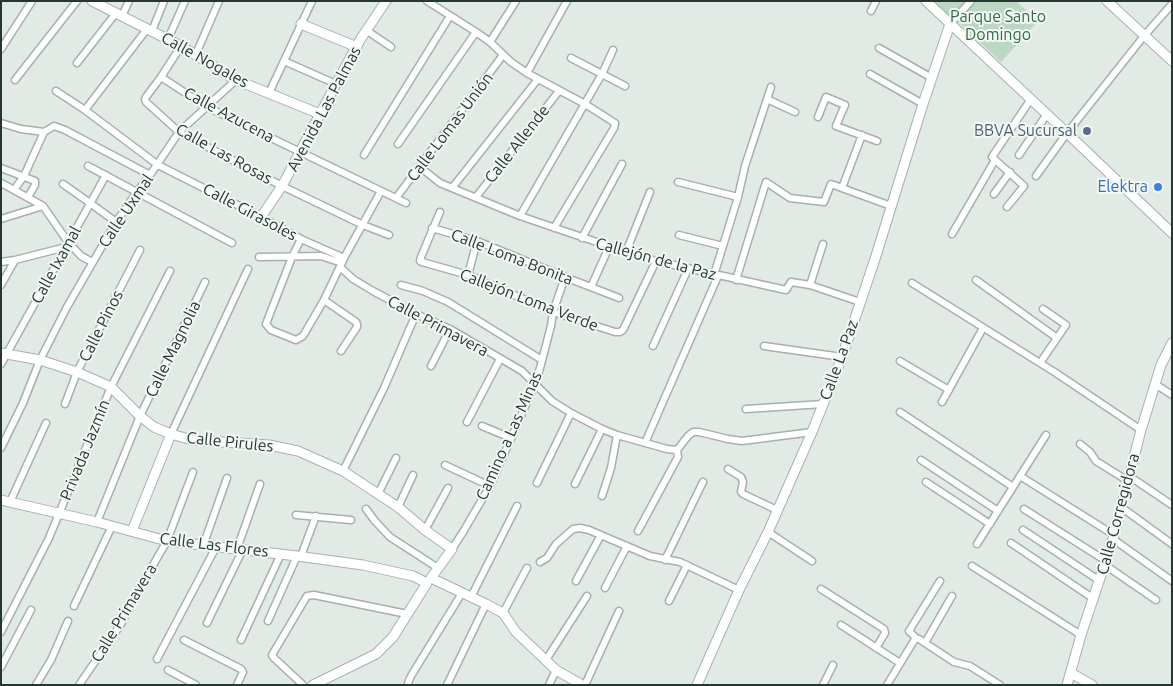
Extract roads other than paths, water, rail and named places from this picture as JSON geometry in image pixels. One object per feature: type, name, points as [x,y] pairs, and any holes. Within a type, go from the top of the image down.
[{"type":"main road","name":"Calle Nogales","points":[[92,1],[182,46],[236,80],[320,114]]},
{"type":"main road","name":"Avenida Las Palmas","points":[[261,217],[282,186],[366,30],[386,1]]},
{"type":"main road","points":[[926,1],[1172,233]]},
{"type":"main road","points":[[1107,1],[1172,61]]},
{"type":"main road","points":[[302,24],[357,47]]},
{"type":"main road","name":"Calle La Paz","points":[[697,685],[739,590],[778,510],[842,357],[950,24]]},
{"type":"main road","name":"Calle Corregidora","points":[[1067,685],[1081,634],[1106,563],[1155,384],[1161,365],[1172,343]]},
{"type":"main road","name":"Calle Pirules","points":[[4,354],[40,360],[77,372],[111,387],[154,427],[171,434],[192,440],[269,445],[298,451],[343,470],[398,507],[425,530],[452,549]]},
{"type":"main road","points":[[132,531],[171,434]]},
{"type":"main road","name":"Calle Las Flores","points":[[6,501],[97,522],[167,541],[363,565],[429,580],[467,595],[503,613],[516,632],[556,670],[583,685]]},
{"type":"main road","name":"Camino a Las Minas","points":[[313,685],[376,654],[392,637],[429,580],[452,549]]},
{"type":"main road","points":[[1070,673],[1092,685]]},
{"type":"street","points":[[1,49],[32,1]]},
{"type":"street","points":[[15,80],[77,1]]},
{"type":"street","points":[[77,63],[129,1]]},
{"type":"street","points":[[85,110],[149,30],[164,1]]},
{"type":"street","points":[[168,39],[185,1]]},
{"type":"street","points":[[196,54],[219,1]]},
{"type":"street","points":[[269,93],[312,1]]},
{"type":"street","points":[[427,1],[476,32],[527,72],[615,123],[614,128],[554,228]]},
{"type":"street","points":[[490,42],[516,1]]},
{"type":"street","points":[[527,72],[567,1]]},
{"type":"street","points":[[871,11],[876,1]]},
{"type":"street","points":[[950,24],[971,1]]},
{"type":"street","points":[[1036,176],[1144,36],[1172,4]]},
{"type":"street","points":[[364,155],[450,16]]},
{"type":"street","points":[[366,30],[391,47]]},
{"type":"street","points":[[398,144],[476,32]]},
{"type":"street","points":[[161,76],[182,46]]},
{"type":"street","points":[[879,48],[932,78]]},
{"type":"street","points":[[520,216],[602,74],[613,50]]},
{"type":"street","name":"Calle Lomas Unión","points":[[396,198],[503,55]]},
{"type":"street","points":[[571,58],[625,86]]},
{"type":"street","points":[[284,61],[336,84]]},
{"type":"street","points":[[870,74],[923,104]]},
{"type":"street","name":"Calle Las Rosas","points":[[161,76],[145,100],[179,132],[282,186],[363,225],[389,235]]},
{"type":"street","name":"Calle Azucena","points":[[161,76],[208,107],[406,203]]},
{"type":"street","points":[[452,188],[538,79]]},
{"type":"street","name":"Calle Uxmal","points":[[1,448],[23,403],[40,360],[67,307],[116,222],[158,165],[179,132],[236,80]]},
{"type":"street","points":[[646,443],[716,275],[745,166],[771,87]]},
{"type":"street","name":"Calle Girasoles","points":[[56,91],[85,110],[158,165],[261,217],[342,263]]},
{"type":"street","name":"Calle Allende","points":[[476,197],[559,91]]},
{"type":"street","points":[[818,117],[826,97],[845,105],[836,126],[877,141]]},
{"type":"street","points":[[767,99],[795,112]]},
{"type":"street","points":[[1008,207],[1024,186],[992,157],[1030,99]]},
{"type":"street","points":[[1019,155],[1047,114]]},
{"type":"street","points":[[1,123],[21,129],[44,132]]},
{"type":"street","points":[[14,190],[24,176],[44,132],[54,126],[65,130],[150,176]]},
{"type":"street","points":[[842,188],[862,136]]},
{"type":"street","points":[[952,234],[995,160]]},
{"type":"street","points":[[582,238],[622,164]]},
{"type":"street","points":[[88,166],[232,243]]},
{"type":"street","name":"Callejón de la Paz","points":[[420,167],[440,183],[520,216],[656,262],[786,290],[791,282],[860,302]]},
{"type":"street","points":[[1,168],[33,180],[35,183],[28,197]]},
{"type":"street","points":[[994,194],[1010,172]]},
{"type":"street","name":"Calle Ixamal","points":[[1,364],[4,354],[106,175]]},
{"type":"street","points":[[678,182],[738,197]]},
{"type":"street","points":[[736,280],[766,182],[790,198],[824,202],[831,184],[891,206]]},
{"type":"street","points":[[2,184],[43,206],[67,245],[92,262]]},
{"type":"street","points":[[63,184],[116,222]]},
{"type":"street","points":[[301,239],[266,321],[267,326],[271,330],[293,339],[299,339],[304,336],[381,191]]},
{"type":"street","points":[[626,252],[650,192]]},
{"type":"street","points":[[1,219],[43,206]]},
{"type":"street","points":[[432,228],[440,212]]},
{"type":"street","name":"Calle Loma Bonita","points":[[432,228],[477,241],[619,298]]},
{"type":"street","name":"Callejón Loma Verde","points":[[432,228],[420,261],[468,275],[553,312],[615,332],[623,330],[656,262]]},
{"type":"street","points":[[679,235],[723,246]]},
{"type":"street","points":[[468,275],[477,241]]},
{"type":"street","points":[[810,286],[823,244]]},
{"type":"street","points":[[1,262],[15,260],[67,245]]},
{"type":"street","points":[[590,287],[609,247]]},
{"type":"street","name":"Calle Pinos","points":[[65,404],[77,372],[140,250]]},
{"type":"street","points":[[259,257],[321,256],[342,263]]},
{"type":"street","points":[[1,285],[15,260]]},
{"type":"street","name":"Calle Primavera","points":[[342,263],[353,279],[416,314],[450,329],[522,371],[552,401],[571,413],[617,435],[677,450]]},
{"type":"street","points":[[171,434],[248,269]]},
{"type":"street","points":[[653,346],[688,269]]},
{"type":"street","points":[[111,387],[170,271]]},
{"type":"street","name":"Camino a Las Minas","points":[[452,549],[490,486],[535,384],[553,312],[565,277]]},
{"type":"street","points":[[976,280],[1057,338]]},
{"type":"street","name":"Calle Magnolia","points":[[97,522],[140,416],[205,282]]},
{"type":"street","points":[[912,283],[1141,430]]},
{"type":"street","points":[[401,285],[423,290],[448,302],[542,360]]},
{"type":"street","points":[[324,300],[358,324],[341,350]]},
{"type":"street","points":[[1040,364],[1066,325],[1043,309]]},
{"type":"street","points":[[343,470],[384,388],[416,314]]},
{"type":"street","points":[[942,402],[983,328]]},
{"type":"street","points":[[431,366],[450,329]]},
{"type":"street","points":[[764,346],[842,357]]},
{"type":"street","points":[[467,422],[500,359]]},
{"type":"street","points":[[900,361],[948,390]]},
{"type":"street","points":[[1155,384],[1172,395]]},
{"type":"street","name":"Privada Jazmín","points":[[1,632],[60,514],[111,387]]},
{"type":"street","points":[[746,409],[823,404]]},
{"type":"street","points":[[900,412],[1013,487]]},
{"type":"street","points":[[538,483],[571,413]]},
{"type":"street","points":[[6,501],[46,424]]},
{"type":"street","points":[[482,426],[511,438]]},
{"type":"street","points":[[575,484],[602,429]]},
{"type":"street","points":[[638,531],[678,457],[677,450],[693,432],[742,441],[812,432]]},
{"type":"street","points":[[602,496],[611,468],[617,435]]},
{"type":"street","points":[[977,544],[1046,435]]},
{"type":"street","points":[[1080,444],[1090,452],[1096,461],[1129,478],[1172,505]]},
{"type":"street","points":[[378,494],[396,458]]},
{"type":"street","points":[[921,460],[998,511]]},
{"type":"street","points":[[445,465],[490,486]]},
{"type":"street","points":[[728,469],[741,477],[743,482],[741,492],[743,494],[778,510]]},
{"type":"street","name":"Calle Primavera","points":[[79,685],[121,624],[167,541],[193,472]]},
{"type":"street","points":[[398,507],[413,475]]},
{"type":"street","points":[[1020,476],[1113,537],[1172,581]]},
{"type":"street","points":[[203,546],[227,478]]},
{"type":"street","points":[[665,560],[703,482]]},
{"type":"street","points":[[926,482],[990,524]]},
{"type":"street","points":[[207,623],[240,549],[260,484]]},
{"type":"street","points":[[425,530],[448,488]]},
{"type":"street","points":[[408,684],[411,676],[467,595],[517,506]]},
{"type":"street","points":[[1121,508],[1172,544]]},
{"type":"street","points":[[366,509],[390,537],[438,568]]},
{"type":"street","points":[[1024,509],[1106,563],[1156,600]]},
{"type":"street","points":[[296,515],[351,520]]},
{"type":"street","points":[[268,621],[316,516]]},
{"type":"street","points":[[74,606],[112,526]]},
{"type":"street","points":[[540,562],[547,558],[556,544],[572,529],[580,528],[650,556],[680,562],[739,590]]},
{"type":"street","points":[[1023,530],[1100,581]]},
{"type":"street","points":[[768,532],[812,561]]},
{"type":"street","points":[[576,581],[601,536]]},
{"type":"street","points":[[1010,543],[1094,599]]},
{"type":"street","points":[[605,588],[627,546]]},
{"type":"street","points":[[157,659],[216,547]]},
{"type":"street","points":[[240,640],[281,554]]},
{"type":"street","points":[[669,601],[688,566]]},
{"type":"street","points":[[972,566],[1081,634]]},
{"type":"street","points":[[503,613],[527,568]]},
{"type":"street","points":[[940,581],[909,631],[916,638],[954,662],[970,666],[1000,685]]},
{"type":"street","points":[[821,589],[884,629],[885,631],[876,648]]},
{"type":"street","points":[[303,685],[272,655],[305,598],[309,595],[407,614]]},
{"type":"street","points":[[546,660],[587,596]]},
{"type":"street","points":[[925,643],[952,596]]},
{"type":"street","points":[[447,685],[486,604]]},
{"type":"street","points":[[1,667],[31,610]]},
{"type":"street","points":[[583,685],[619,611]]},
{"type":"street","points":[[36,685],[51,660],[68,621]]},
{"type":"street","points":[[841,625],[900,663]]},
{"type":"street","points":[[888,685],[916,638]]},
{"type":"street","points":[[184,640],[241,669],[243,672],[237,685]]},
{"type":"street","points":[[822,685],[832,665]]},
{"type":"street","points":[[168,670],[196,685]]},
{"type":"street","points":[[549,685],[556,670]]},
{"type":"place","name":"BBVA Sucursal","points":[[1087,131]]},
{"type":"place","name":"Elektra","points":[[1158,187]]},
{"type":"park label","name":"Parque Santo Domingo","points":[[998,26]]}]
